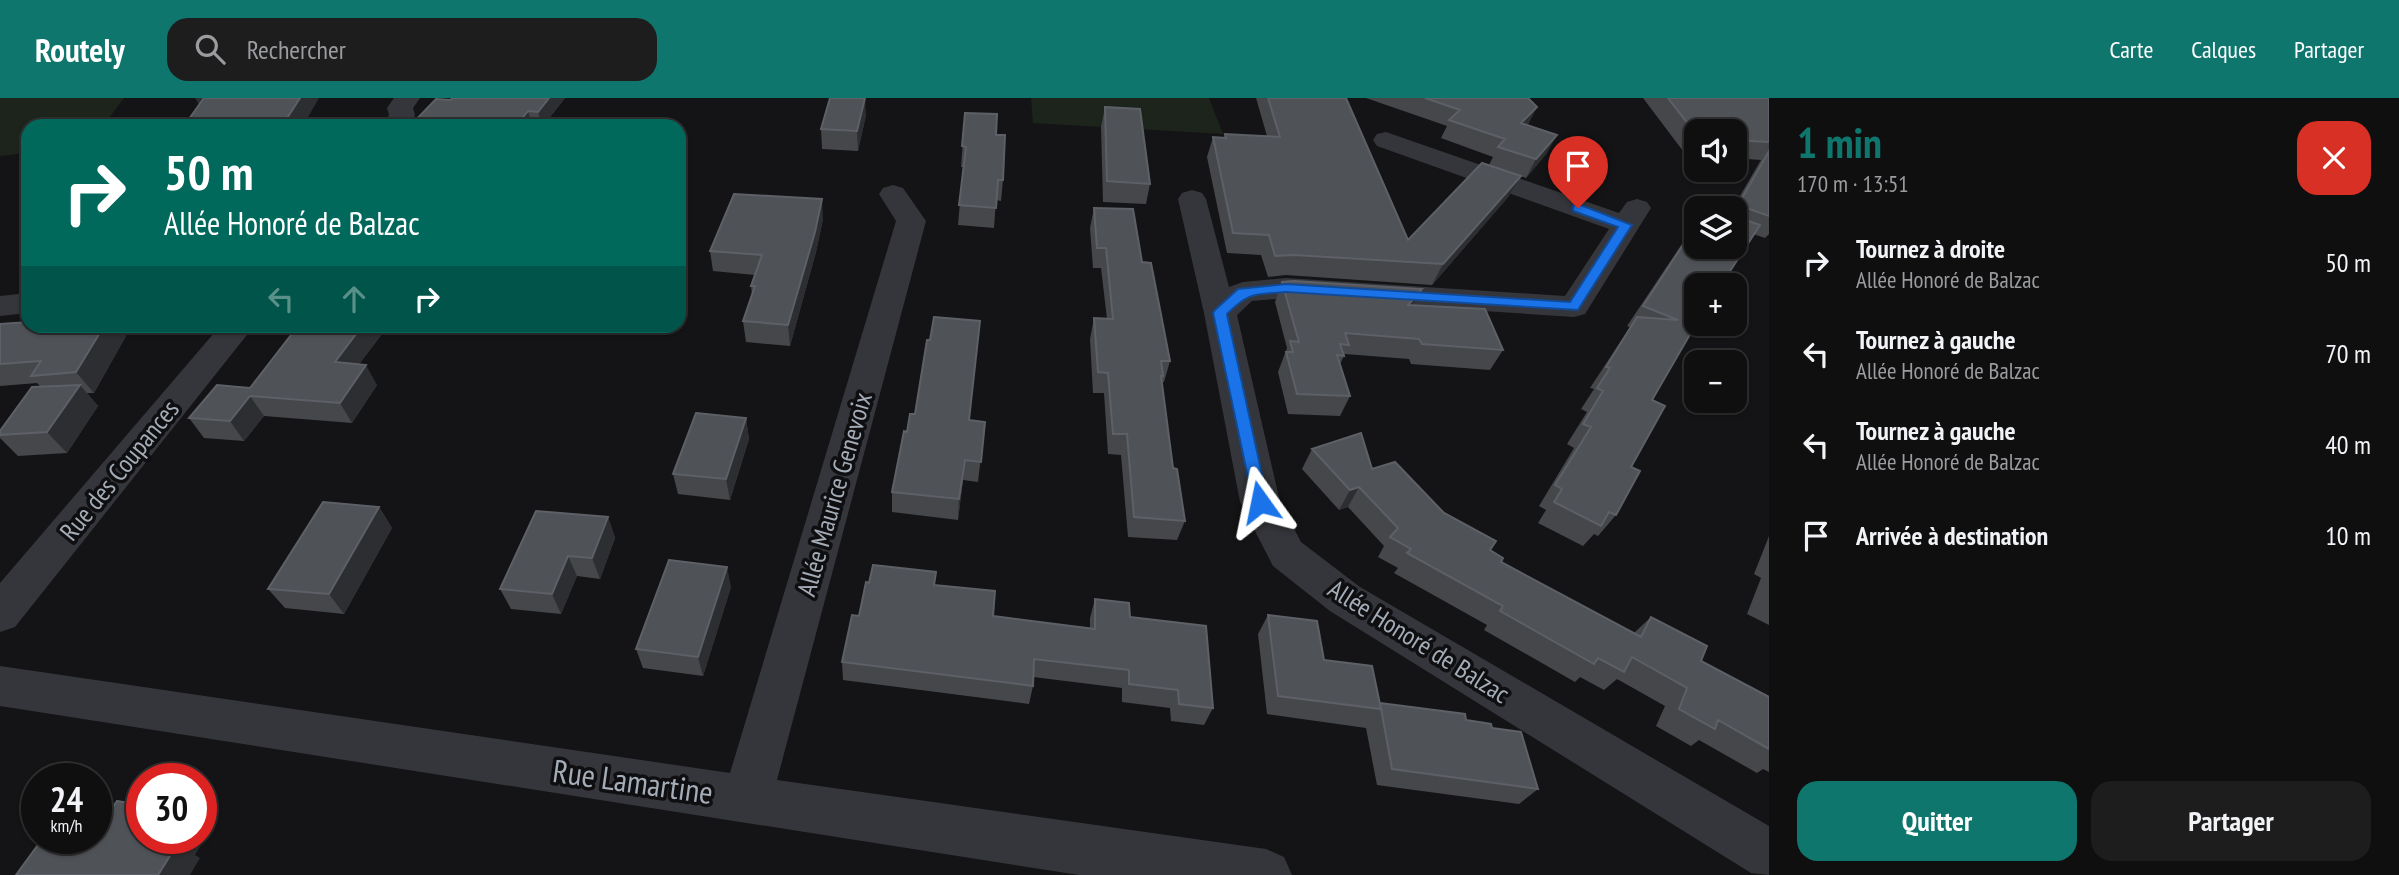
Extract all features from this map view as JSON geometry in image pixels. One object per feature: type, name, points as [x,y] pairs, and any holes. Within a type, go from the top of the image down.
[{"type":"street","points":[[399,119],[402,115],[400,108],[407,98]]},
{"type":"street","points":[[1220,313],[1243,292],[1286,288],[1573,307],[1631,216],[1386,140]]},
{"type":"street","name":"Allée Maurice Genevoix","points":[[747,798],[911,221],[893,194]]},
{"type":"street","name":"Allée Honoré de Balzac","points":[[1192,200],[1220,313],[1260,502],[1287,554],[1345,599],[1769,855]]},
{"type":"street","points":[[0,306],[21,304]]},
{"type":"street","name":"Rue des Coupances","points":[[0,614],[232,333]]},
{"type":"street","name":"Rue Lamartine","points":[[0,686],[747,798],[1117,865],[1266,875]]},
{"type":"shaded area","points":[[0,98],[124,98],[108,119],[21,119],[21,154],[0,156]]},
{"type":"shaded area","points":[[1031,98],[1209,98],[1223,134],[1033,123]]},
{"type":"building","points":[[204,98],[300,98],[286,119],[189,119]]},
{"type":"building","points":[[549,98],[538,112],[528,111],[522,119],[417,119],[436,99]]},
{"type":"building","points":[[830,98],[865,98],[857,131],[821,129]]},
{"type":"building","points":[[1268,98],[1346,98],[1408,240],[1482,163],[1521,176],[1443,264],[1275,256],[1269,235],[1233,233],[1213,137],[1226,138],[1225,134],[1280,137]]},
{"type":"building","points":[[1425,98],[1528,98],[1537,107],[1521,123],[1557,135],[1536,159],[1498,147],[1505,139],[1449,120],[1460,110]]},
{"type":"building","points":[[1668,98],[1769,98],[1769,142],[1747,141],[1747,119],[1684,119]]},
{"type":"building","points":[[1105,107],[1140,109],[1150,184],[1107,181]]},
{"type":"building","points":[[965,113],[997,114],[996,135],[1005,135],[1003,180],[998,180],[996,208],[959,205],[966,147],[962,146]]},
{"type":"building","points":[[1769,151],[1769,216],[1747,208],[1747,196],[1743,196]]},
{"type":"building","points":[[734,194],[822,199],[788,325],[743,321],[762,255],[710,251]]},
{"type":"building","points":[[1094,208],[1133,209],[1142,262],[1151,263],[1170,361],[1161,361],[1161,376],[1173,468],[1177,469],[1185,521],[1134,517],[1127,434],[1113,434],[1108,373],[1098,372],[1094,318],[1113,319],[1106,248],[1097,248]]},
{"type":"building","points":[[1747,220],[1760,225],[1747,245]]},
{"type":"building","points":[[1684,243],[1684,259],[1738,259],[1729,273],[1684,273],[1684,336],[1689,336],[1652,400],[1665,406],[1631,467],[1640,471],[1616,515],[1609,512],[1601,526],[1554,502],[1562,489],[1555,485],[1591,427],[1583,424],[1603,391],[1597,388],[1610,368],[1606,367],[1637,317],[1678,320],[1643,306]]},
{"type":"building","points":[[1282,282],[1422,289],[1408,305],[1485,309],[1503,350],[1422,344],[1419,339],[1345,333],[1349,345],[1340,344],[1344,356],[1337,355],[1350,396],[1297,394],[1286,352],[1293,352],[1290,341],[1299,342]]},
{"type":"building","points":[[934,317],[980,321],[969,420],[985,422],[981,462],[965,460],[959,499],[892,492],[904,431],[907,432],[910,414],[915,414],[927,340],[930,340]]},
{"type":"building","points":[[21,322],[21,333],[100,333],[76,372],[31,376],[41,361],[0,364],[0,324]]},
{"type":"building","points":[[293,333],[357,333],[335,362],[366,365],[340,403],[250,396],[230,421],[189,418],[217,385],[250,388]]},
{"type":"building","points":[[80,385],[47,432],[0,435],[0,431],[32,387]]},
{"type":"building","points":[[696,413],[746,418],[726,479],[673,474]]},
{"type":"building","points":[[1361,433],[1372,469],[1395,462],[1444,513],[1496,541],[1490,550],[1503,558],[1501,562],[1641,637],[1651,617],[1707,646],[1701,661],[1769,697],[1769,749],[1718,720],[1715,729],[1679,709],[1687,688],[1632,657],[1624,672],[1598,658],[1594,664],[1500,611],[1503,606],[1407,553],[1411,549],[1390,537],[1398,528],[1359,487],[1350,490],[1312,449]]},
{"type":"building","points":[[323,502],[379,507],[329,594],[268,589]]},
{"type":"building","points":[[536,511],[608,517],[592,558],[568,556],[552,594],[500,589]]},
{"type":"building","points":[[669,560],[727,567],[698,657],[636,649]]},
{"type":"building","points":[[873,565],[936,572],[934,585],[995,591],[993,616],[1095,629],[1095,599],[1129,603],[1130,617],[1206,626],[1213,708],[1179,704],[1178,690],[1129,684],[1129,670],[1034,659],[1033,686],[842,662],[852,615],[859,616],[866,582],[869,583]]},
{"type":"building","points":[[1268,615],[1317,621],[1324,660],[1372,666],[1381,709],[1278,696]]},
{"type":"building","points":[[1380,703],[1465,714],[1466,720],[1491,724],[1492,728],[1521,732],[1538,789],[1392,769]]},
{"type":"building","points":[[117,801],[126,802],[126,854],[171,854],[158,875],[16,875],[31,854],[112,854],[112,808]]},
{"type":"route","points":[[1260,502],[1220,313],[1231,302],[1243,292],[1286,288],[1573,307],[1626,225],[1578,208]]}]
